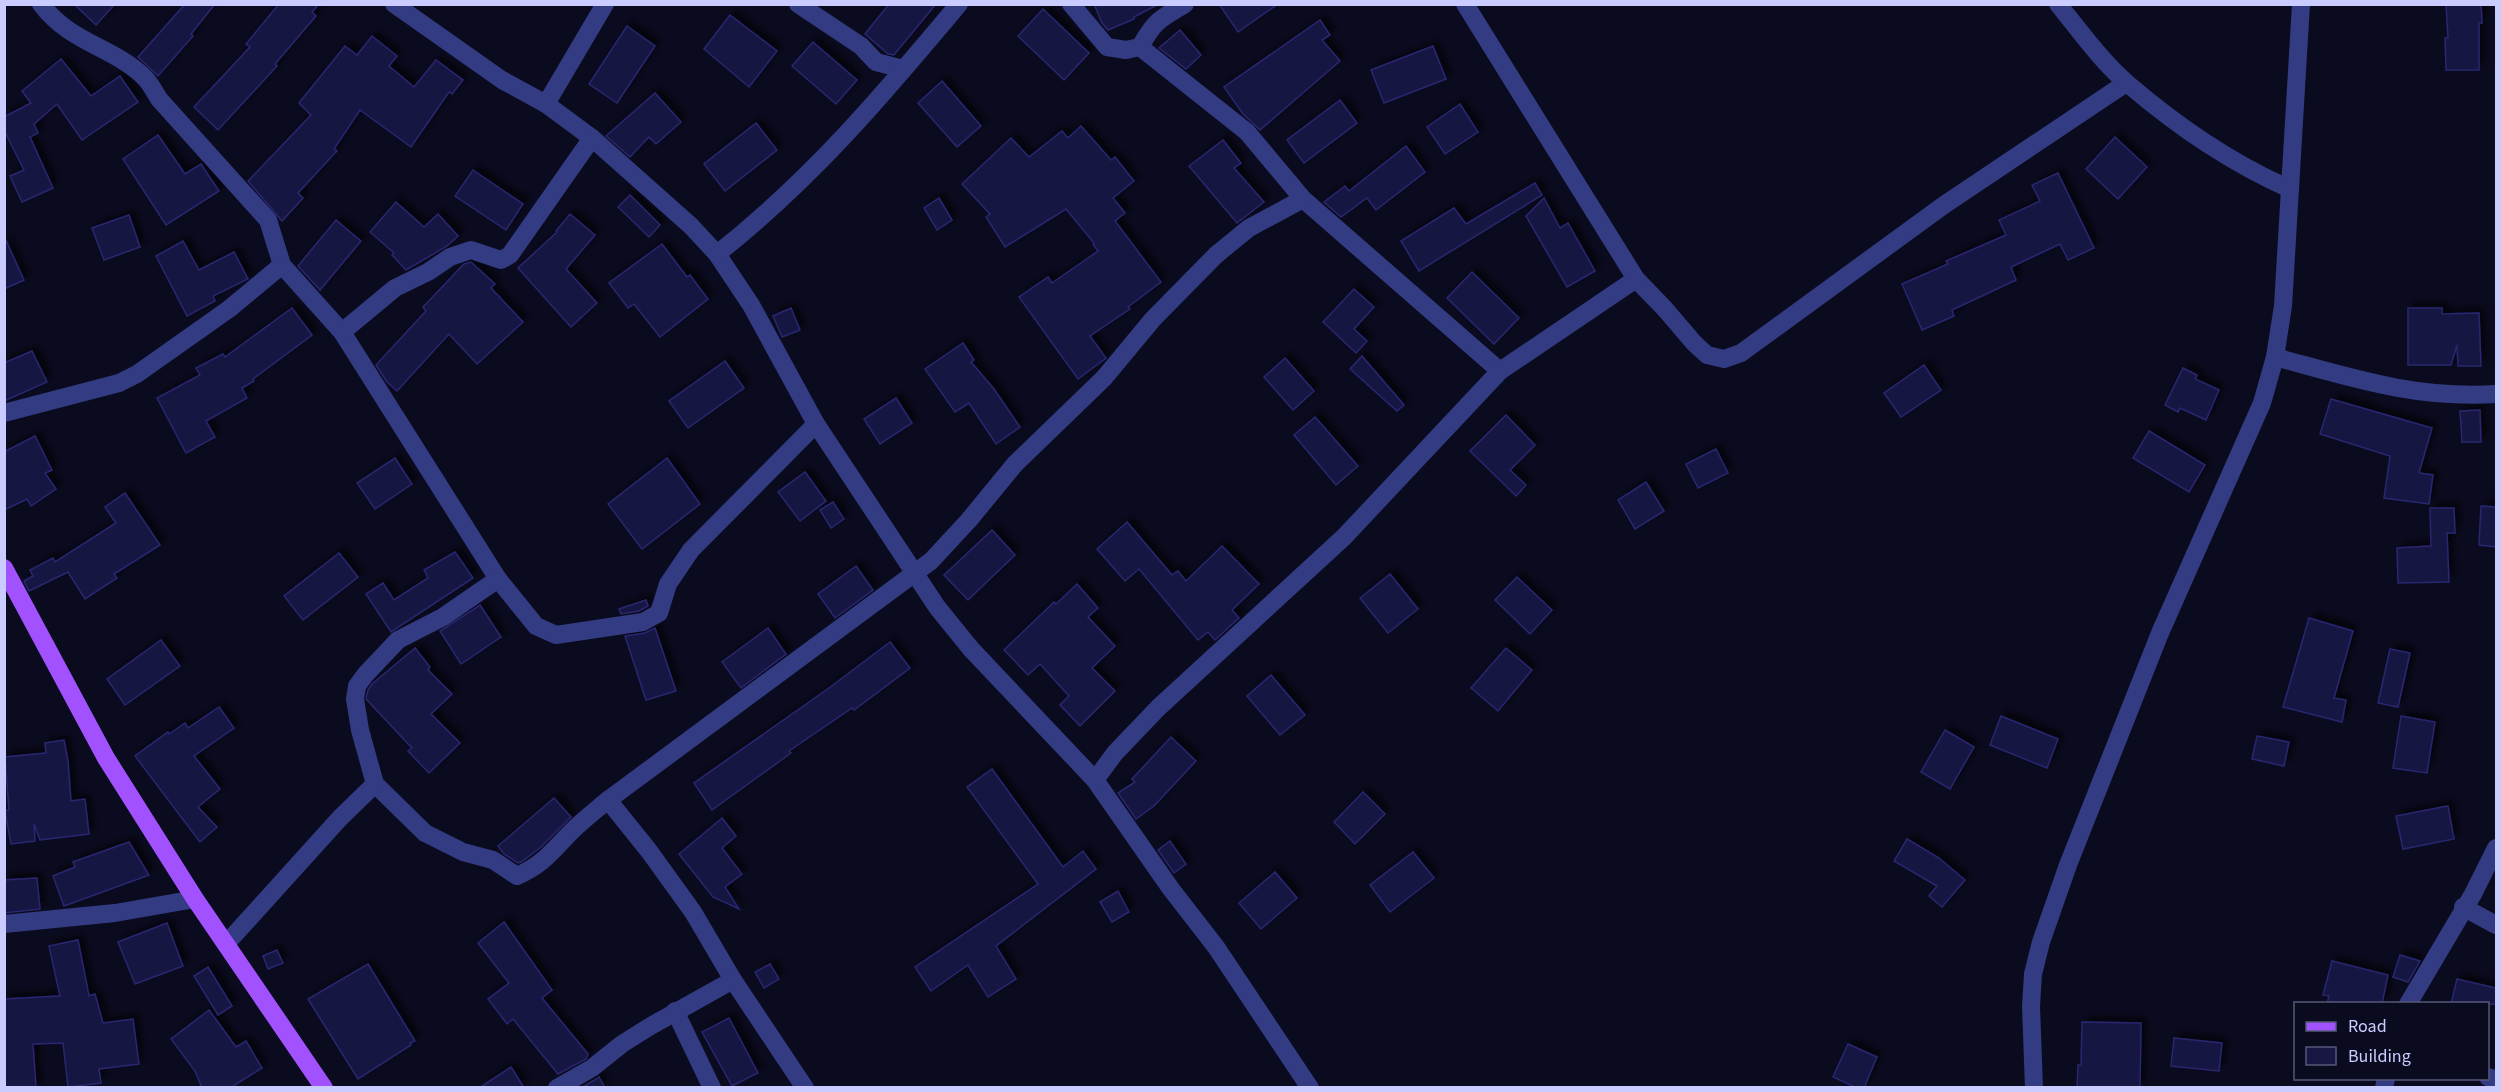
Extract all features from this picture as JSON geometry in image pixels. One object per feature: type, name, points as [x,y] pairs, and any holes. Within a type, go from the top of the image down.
[{"type":"main road","points":[[4,568],[106,758],[195,899],[324,1088]]},
{"type":"street","points":[[41,4],[51,18],[71,34],[124,62],[146,80],[159,99],[268,220],[282,265],[342,332],[498,579],[536,626],[556,635],[643,622],[659,613],[668,584],[691,550],[816,424]]},
{"type":"street","points":[[394,4],[502,80],[546,104],[591,138],[691,226],[717,254],[751,305],[816,424],[937,607],[971,649],[1095,780],[1171,889],[1216,947],[1310,1088]]},
{"type":"street","points":[[546,104],[605,4]]},
{"type":"street","points":[[798,4],[861,46],[876,62],[903,69]]},
{"type":"street","points":[[717,254],[758,222],[829,154],[958,4]]},
{"type":"street","points":[[1071,4],[1107,47],[1126,50],[1140,47]]},
{"type":"street","points":[[1140,47],[1151,26],[1165,14],[1185,4]]},
{"type":"street","points":[[1465,4],[1636,279],[1707,355],[1724,359],[1741,353],[1944,205],[2126,83]]},
{"type":"street","points":[[2058,4],[2126,83],[2231,159],[2290,189]]},
{"type":"street","points":[[2034,1088],[2031,1005],[2033,974],[2041,942],[2068,865],[2160,633],[2262,403],[2275,357],[2283,306],[2301,4]]},
{"type":"street","points":[[1140,47],[1247,132],[1303,199],[1500,371]]},
{"type":"street","points":[[342,332],[395,288],[428,272],[450,257],[471,250],[501,260],[510,255],[591,138]]},
{"type":"street","points":[[498,579],[443,616],[398,640],[357,686],[355,699],[360,730],[375,783],[425,833],[463,852],[493,860],[517,876],[552,854],[570,832],[608,800],[916,573],[951,541],[1015,464],[1104,378],[1153,319],[1216,255],[1249,228],[1303,199]]},
{"type":"street","points":[[4,413],[119,383],[137,374],[229,309],[282,265]]},
{"type":"street","points":[[1095,780],[1115,753],[1158,708],[1344,537],[1500,371],[1636,279]]},
{"type":"street","points":[[2275,357],[2374,384],[2411,391],[2457,396],[2496,394]]},
{"type":"street","points":[[226,944],[340,818],[375,783]]},
{"type":"street","points":[[608,800],[649,851],[693,912],[733,980],[805,1088]]},
{"type":"street","points":[[2409,1002],[2463,907],[2473,894],[2496,848]]},
{"type":"street","points":[[4,924],[115,913],[195,899]]},
{"type":"street","points":[[2463,907],[2496,925]]},
{"type":"street","points":[[557,1088],[592,1068],[621,1044],[675,1011],[733,980]]},
{"type":"street","points":[[675,1011],[712,1088]]},
{"type":"building","points":[[74,4],[115,4],[96,25]]},
{"type":"building","points":[[185,4],[215,4],[191,34],[193,36],[158,76],[138,57]]},
{"type":"building","points":[[279,4],[319,4],[312,12],[316,16],[275,64],[277,66],[218,130],[194,107],[250,47],[246,44]]},
{"type":"building","points":[[889,4],[936,4],[894,55],[888,54],[865,34]]},
{"type":"building","points":[[1094,4],[1159,4],[1134,19],[1108,30],[1102,23]]},
{"type":"building","points":[[1219,4],[1278,4],[1238,32]]},
{"type":"building","points":[[2446,4],[2481,4],[2479,70],[2446,70],[2445,38],[2448,38]]},
{"type":"building","points":[[1043,9],[1089,53],[1064,80],[1018,36]]},
{"type":"building","points":[[730,15],[777,51],[749,87],[704,49]]},
{"type":"building","points":[[1320,20],[1330,35],[1322,40],[1340,61],[1260,130],[1243,114],[1224,87]]},
{"type":"building","points":[[627,26],[655,46],[617,103],[589,84]]},
{"type":"building","points":[[1180,30],[1201,55],[1186,69],[1159,48]]},
{"type":"building","points":[[372,36],[397,56],[389,66],[414,87],[436,60],[463,80],[452,94],[449,92],[411,147],[360,110],[334,149],[337,151],[298,193],[303,198],[282,221],[248,181],[311,115],[299,103],[345,46],[357,55]]},
{"type":"building","points":[[813,42],[857,80],[836,104],[792,66]]},
{"type":"building","points":[[1433,46],[1446,79],[1384,103],[1371,70]]},
{"type":"building","points":[[61,59],[91,96],[120,76],[138,102],[82,140],[57,104],[34,124],[38,133],[30,137],[53,188],[22,202],[10,176],[24,170],[4,130],[4,117],[31,103],[22,91]]},
{"type":"building","points":[[942,81],[981,126],[957,147],[918,103]]},
{"type":"building","points":[[655,93],[681,122],[656,144],[649,137],[630,157],[606,136]]},
{"type":"building","points":[[1340,100],[1357,123],[1304,163],[1287,140]]},
{"type":"building","points":[[1460,104],[1478,132],[1445,154],[1427,127]]},
{"type":"building","points":[[756,123],[777,150],[725,191],[704,164]]},
{"type":"building","points":[[1081,126],[1111,160],[1115,157],[1134,181],[1113,198],[1125,213],[1115,221],[1161,282],[1128,307],[1130,309],[1090,336],[1106,358],[1078,379],[1019,297],[1048,277],[1052,283],[1098,251],[1094,243],[1066,209],[1005,247],[986,217],[990,214],[962,184],[1011,138],[1029,157],[1062,131],[1068,138]]},
{"type":"building","points":[[158,135],[185,174],[201,164],[219,191],[166,225],[123,159]]},
{"type":"building","points":[[2115,137],[2147,167],[2118,199],[2086,169]]},
{"type":"building","points":[[1223,140],[1241,163],[1234,168],[1264,202],[1237,223],[1189,166]]},
{"type":"building","points":[[1406,146],[1425,172],[1376,210],[1367,198],[1341,217],[1324,202],[1345,186],[1349,191]]},
{"type":"building","points":[[473,170],[523,204],[506,230],[455,196]]},
{"type":"building","points":[[2058,173],[2094,248],[2068,260],[2060,244],[2011,267],[2016,280],[1952,310],[1954,316],[1922,330],[1902,284],[1948,264],[1946,261],[2006,235],[1999,220],[2040,201],[2032,185]]},
{"type":"building","points":[[1535,183],[1542,195],[1419,271],[1401,241],[1454,208],[1466,224]]},
{"type":"building","points":[[630,195],[660,225],[649,237],[618,207]]},
{"type":"building","points":[[939,198],[952,220],[937,230],[924,208]]},
{"type":"building","points":[[1544,198],[1560,228],[1568,223],[1595,271],[1567,287],[1526,216]]},
{"type":"building","points":[[396,202],[424,227],[438,214],[458,236],[447,246],[406,270],[392,255],[394,253],[370,232]]},
{"type":"building","points":[[570,214],[595,235],[566,269],[597,303],[571,327],[518,268],[557,232]]},
{"type":"building","points":[[129,215],[140,247],[104,260],[92,228]]},
{"type":"building","points":[[336,220],[361,241],[320,290],[298,266]]},
{"type":"building","points":[[4,236],[24,280],[4,289]]},
{"type":"building","points":[[183,241],[199,270],[234,252],[248,279],[213,296],[215,301],[187,316],[156,256]]},
{"type":"building","points":[[662,244],[687,277],[690,275],[708,299],[660,337],[634,304],[628,308],[609,283]]},
{"type":"building","points":[[471,262],[495,284],[491,288],[523,322],[477,364],[449,334],[397,391],[387,382],[376,365],[426,311],[423,307],[464,264]]},
{"type":"building","points":[[1472,272],[1519,318],[1494,344],[1447,298]]},
{"type":"building","points":[[1354,289],[1374,307],[1354,329],[1367,341],[1356,353],[1323,322]]},
{"type":"building","points":[[292,308],[312,335],[242,388],[247,398],[206,421],[215,437],[186,453],[157,398],[200,375],[196,368],[223,354],[225,357]]},
{"type":"building","points":[[791,308],[800,330],[782,337],[773,316]]},
{"type":"building","points":[[2408,308],[2442,308],[2442,314],[2479,313],[2481,366],[2458,366],[2457,345],[2451,365],[2408,365]]},
{"type":"building","points":[[963,343],[974,360],[971,362],[994,389],[1020,427],[996,444],[969,403],[955,412],[925,369]]},
{"type":"building","points":[[32,351],[47,382],[4,401],[4,363]]},
{"type":"building","points":[[1362,356],[1404,405],[1397,411],[1350,369]]},
{"type":"building","points":[[1285,358],[1314,391],[1293,410],[1264,377]]},
{"type":"building","points":[[725,361],[744,388],[688,428],[669,401]]},
{"type":"building","points":[[1924,365],[1941,390],[1901,417],[1884,393]]},
{"type":"building","points":[[2183,368],[2197,375],[2195,379],[2219,390],[2206,420],[2180,408],[2178,412],[2165,405]]},
{"type":"building","points":[[896,398],[912,423],[880,444],[864,419]]},
{"type":"building","points":[[2331,399],[2432,428],[2419,473],[2433,475],[2429,504],[2384,498],[2390,456],[2320,434]]},
{"type":"building","points":[[2480,410],[2481,442],[2462,442],[2460,411]]},
{"type":"building","points":[[1506,415],[1535,445],[1510,470],[1526,485],[1516,496],[1470,451]]},
{"type":"building","points":[[1315,417],[1358,466],[1336,485],[1294,435]]},
{"type":"building","points":[[2149,431],[2205,465],[2189,492],[2133,458]]},
{"type":"building","points":[[35,436],[52,470],[45,473],[56,489],[31,506],[27,499],[4,510],[4,452]]},
{"type":"building","points":[[1716,449],[1728,473],[1698,488],[1686,464]]},
{"type":"building","points":[[395,458],[412,484],[375,509],[357,483]]},
{"type":"building","points":[[667,458],[700,504],[642,549],[608,504]]},
{"type":"building","points":[[805,472],[826,501],[800,521],[778,492]]},
{"type":"building","points":[[1646,482],[1664,511],[1635,529],[1618,500]]},
{"type":"building","points":[[125,493],[160,545],[114,574],[117,578],[85,599],[68,572],[29,591],[24,581],[33,576],[30,570],[53,558],[55,562],[116,523],[105,507]]},
{"type":"building","points":[[833,502],[844,519],[831,528],[820,510]]},
{"type":"building","points":[[2481,506],[2496,507],[2496,547],[2479,545]]},
{"type":"building","points":[[2430,508],[2454,508],[2455,533],[2447,533],[2449,582],[2398,583],[2397,548],[2431,546]]},
{"type":"building","points":[[1127,522],[1172,575],[1178,571],[1186,581],[1222,546],[1259,584],[1232,610],[1239,618],[1215,640],[1208,632],[1198,640],[1139,569],[1125,581],[1097,549]]},
{"type":"building","points":[[992,530],[1015,555],[968,600],[944,575]]},
{"type":"building","points":[[455,552],[473,578],[391,632],[366,594],[383,583],[394,600],[428,578],[424,570]]},
{"type":"building","points":[[339,553],[358,577],[303,620],[284,596]]},
{"type":"building","points":[[856,566],[873,590],[835,618],[818,594]]},
{"type":"building","points":[[1390,574],[1418,609],[1388,633],[1360,598]]},
{"type":"building","points":[[1517,577],[1552,610],[1530,634],[1495,600]]},
{"type":"building","points":[[1077,584],[1098,608],[1088,617],[1115,646],[1092,668],[1115,691],[1080,726],[1060,705],[1069,696],[1040,664],[1028,675],[1004,650],[1054,602],[1056,604]]},
{"type":"building","points":[[646,600],[648,606],[639,611],[621,614],[619,609]]},
{"type":"building","points":[[480,605],[501,637],[461,664],[440,631]]},
{"type":"building","points":[[2309,618],[2353,631],[2334,698],[2346,700],[2342,722],[2283,707]]},
{"type":"building","points":[[655,628],[676,691],[646,700],[625,636],[645,633]]},
{"type":"building","points":[[768,628],[786,654],[741,688],[722,662]]},
{"type":"building","points":[[161,640],[180,666],[125,705],[107,679]]},
{"type":"building","points":[[890,642],[910,668],[854,710],[852,708],[789,751],[791,753],[712,810],[694,783]]},
{"type":"building","points":[[415,648],[430,667],[428,670],[452,694],[431,714],[460,743],[429,773],[408,751],[412,748],[366,699],[372,684]]},
{"type":"building","points":[[1506,648],[1532,670],[1498,711],[1471,688]]},
{"type":"building","points":[[2390,649],[2410,653],[2398,707],[2378,703]]},
{"type":"building","points":[[1271,675],[1305,715],[1280,735],[1247,696]]},
{"type":"building","points":[[219,707],[234,728],[194,756],[220,789],[198,807],[217,827],[200,842],[135,756],[168,732],[169,734],[185,723],[188,728]]},
{"type":"building","points":[[2001,716],[2058,739],[2047,768],[1990,745]]},
{"type":"building","points":[[2401,716],[2435,722],[2427,773],[2393,768]]},
{"type":"building","points":[[1945,730],[1974,747],[1950,789],[1921,772]]},
{"type":"building","points":[[2257,736],[2289,742],[2284,766],[2252,759]]},
{"type":"building","points":[[1171,737],[1196,761],[1154,806],[1136,819],[1118,793],[1135,782],[1132,779]]},
{"type":"building","points":[[64,740],[71,801],[85,799],[89,834],[40,840],[34,824],[35,841],[11,844],[5,811],[9,810],[5,757],[46,753],[45,743]]},
{"type":"building","points":[[992,769],[1063,867],[1083,851],[1096,869],[996,946],[1016,979],[988,997],[968,965],[931,991],[915,967],[1038,884],[967,787]]},
{"type":"building","points":[[1363,792],[1385,814],[1355,844],[1334,822]]},
{"type":"building","points":[[554,798],[571,817],[540,848],[521,862],[518,863],[504,854],[498,846]]},
{"type":"building","points":[[2448,806],[2454,839],[2403,849],[2396,816]]},
{"type":"building","points":[[722,818],[736,836],[722,848],[742,874],[725,887],[739,909],[713,897],[679,854]]},
{"type":"building","points":[[1907,839],[1939,858],[1965,880],[1942,907],[1929,896],[1937,886],[1894,861]]},
{"type":"building","points":[[1170,841],[1186,864],[1174,873],[1158,850]]},
{"type":"building","points":[[129,842],[149,875],[64,906],[53,876],[75,867],[73,862]]},
{"type":"building","points":[[1413,852],[1434,878],[1390,912],[1370,885]]},
{"type":"building","points":[[1275,872],[1297,898],[1261,929],[1239,903]]},
{"type":"building","points":[[37,878],[40,909],[4,913],[4,880]]},
{"type":"building","points":[[1118,891],[1129,912],[1112,922],[1100,902]]},
{"type":"building","points":[[504,922],[552,990],[542,998],[588,1054],[586,1059],[558,1074],[513,1019],[507,1024],[488,999],[509,983],[478,943]]},
{"type":"building","points":[[167,923],[183,966],[135,984],[118,942]]},
{"type":"building","points":[[78,940],[89,996],[95,994],[103,1023],[133,1019],[139,1064],[99,1069],[101,1083],[68,1087],[63,1043],[33,1044],[36,1088],[4,1088],[4,999],[60,996],[49,946]]},
{"type":"building","points":[[277,950],[283,963],[268,969],[263,956]]},
{"type":"building","points":[[2400,955],[2420,961],[2408,982],[2393,977]]},
{"type":"building","points":[[2332,961],[2388,975],[2382,1002],[2328,1002],[2329,996],[2323,995]]},
{"type":"building","points":[[368,964],[415,1041],[358,1079],[308,999]]},
{"type":"building","points":[[770,964],[779,979],[764,988],[755,972]]},
{"type":"building","points":[[208,967],[232,1006],[218,1015],[194,976]]},
{"type":"building","points":[[2457,979],[2496,988],[2496,1004],[2451,1002]]},
{"type":"building","points":[[209,1010],[236,1047],[246,1041],[262,1068],[230,1088],[202,1088],[195,1071],[171,1039]]},
{"type":"building","points":[[729,1018],[758,1073],[732,1086],[702,1032]]},
{"type":"building","points":[[2082,1022],[2141,1023],[2140,1088],[2077,1088],[2078,1065],[2081,1065]]},
{"type":"building","points":[[2174,1038],[2222,1043],[2219,1071],[2171,1066]]},
{"type":"building","points":[[1848,1044],[1877,1057],[1864,1088],[1857,1088],[1833,1077]]},
{"type":"building","points":[[511,1067],[524,1088],[479,1088]]},
{"type":"building","points":[[598,1078],[605,1088],[581,1088]]}]
